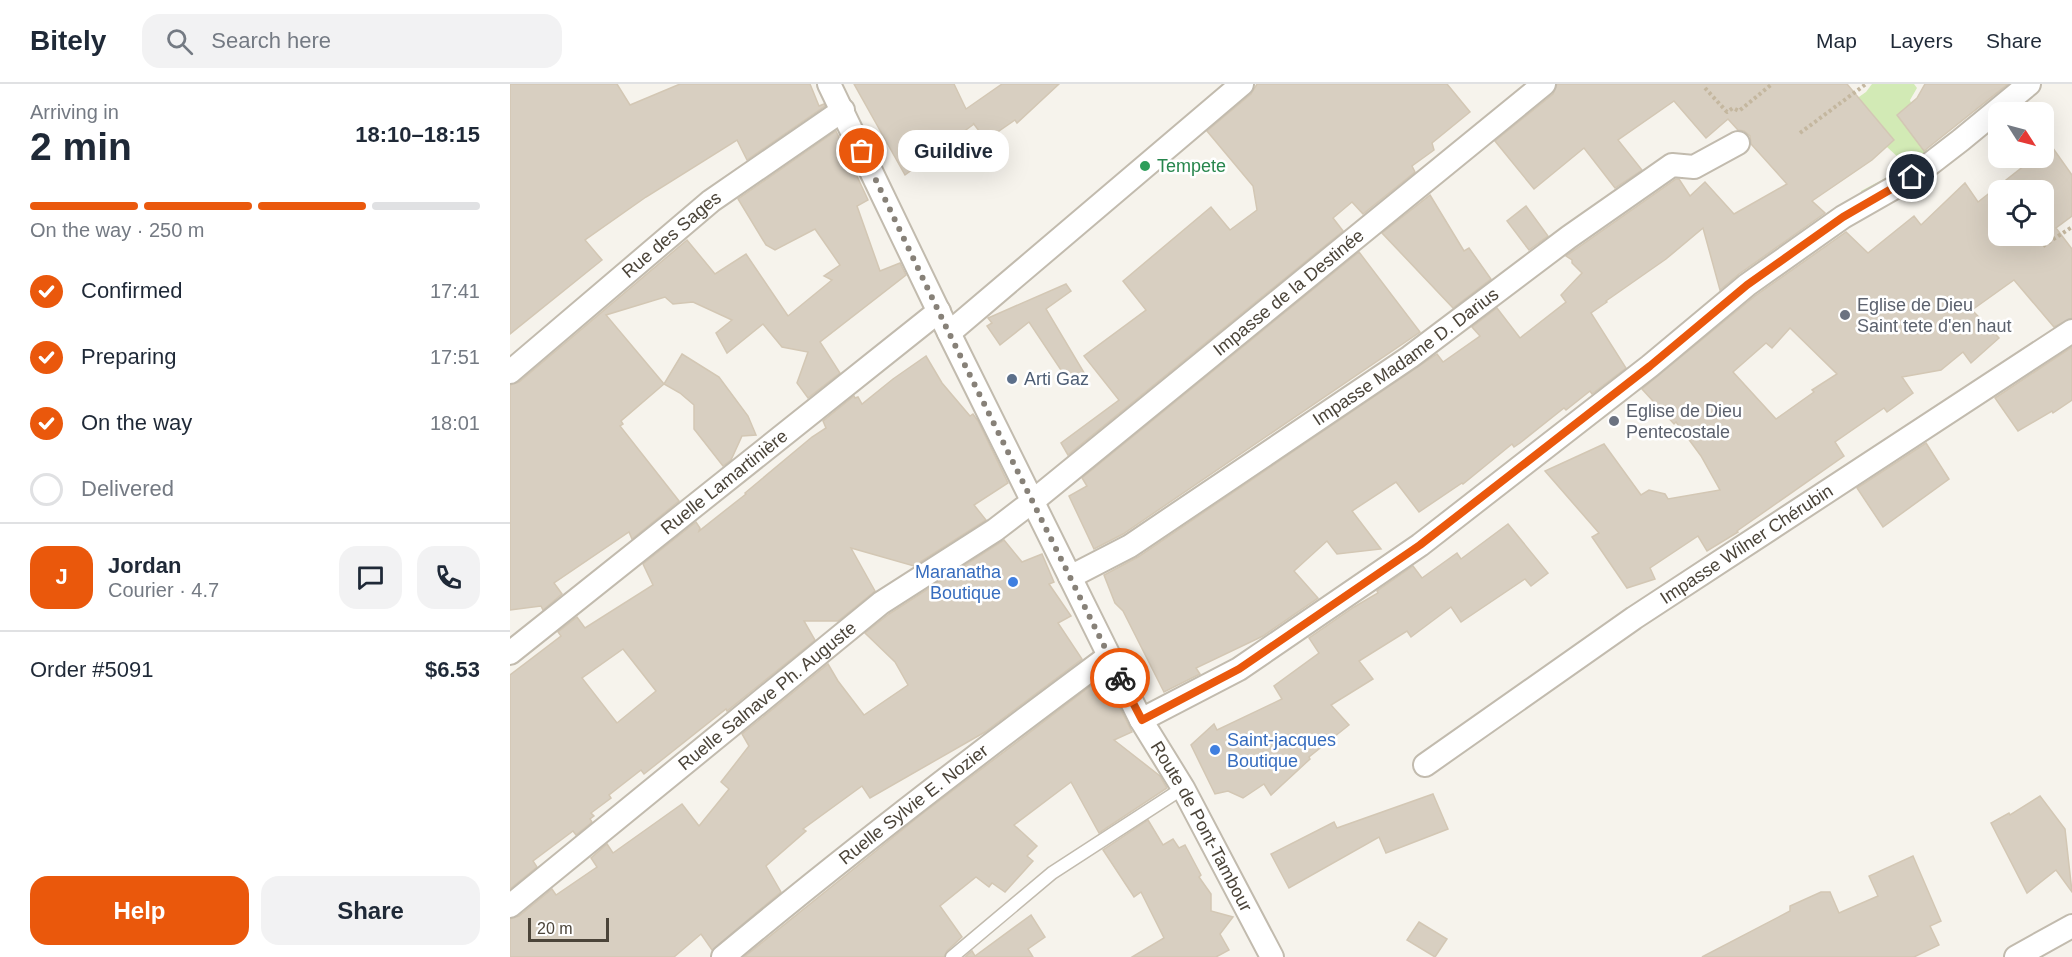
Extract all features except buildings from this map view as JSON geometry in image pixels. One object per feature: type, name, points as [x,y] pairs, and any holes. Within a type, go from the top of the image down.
[{"type":"street","points":[[949,333],[1242,84]]},
{"type":"street","name":"Impasse de la Destinée","points":[[1032,501],[1544,84]]},
{"type":"street","points":[[1142,720],[1239,669],[1420,545],[1650,366],[1747,285],[1843,217],[1912,177],[2029,84]]},
{"type":"street","name":"Route de Pont-Tambour","points":[[840,93],[949,333],[1032,501],[1142,720],[1183,788],[1266,954]]},
{"type":"street","name":"Rue des Sages","points":[[510,372],[840,93]]},
{"type":"street","name":"Impasse Madame D. Darius","points":[[1070,576],[1130,546],[1410,357],[1569,237],[1672,165],[1694,167],[1738,143]]},
{"type":"street","name":"Ruelle Lamartinière","points":[[510,653],[939,311]]},
{"type":"street","name":"Impasse Wilner Chérubin","points":[[1425,765],[1635,618],[2072,331]]},
{"type":"street","name":"Ruelle Salnave Ph. Auguste","points":[[510,906],[881,603],[995,530],[1032,501]]},
{"type":"street","name":"Ruelle Sylvie E. Nozier","points":[[723,957],[977,754],[1110,656]]},
{"type":"street","points":[[2016,957],[2072,926]]},
{"type":"lane","points":[[952,957],[1052,873],[1183,788]]},
{"type":"path","points":[[1705,88],[1727,112],[1733,108],[1739,111],[1772,84]]},
{"type":"path","points":[[1800,133],[1866,84]]},
{"type":"path","points":[[2054,239],[2072,227]]},
{"type":"green space","points":[[1872,84],[1914,84],[1917,88],[1910,100],[1931,162],[1863,199],[1861,191],[1895,173],[1892,167],[1900,159],[1884,142],[1891,136],[1864,104],[1806,134],[1866,92]]},
{"type":"way so far","points":[[862,151],[949,333],[1120,678]]},
{"type":"place","name":"Guildive","points":[[862,151]]},
{"type":"place","name":"Tempete","points":[[1145,166]]},
{"type":"place","name":"Eglise de Dieu Saint tete d'en haut","points":[[1845,315]]},
{"type":"place","name":"Arti Gaz","points":[[1012,379]]},
{"type":"place","name":"Eglise de Dieu Pentecostale","points":[[1614,421]]},
{"type":"place","name":"Maranatha Boutique","points":[[1013,582]]},
{"type":"place","name":"Saint-jacques Boutique","points":[[1215,750]]},
{"type":"route","points":[[1120,678],[1142,720],[1239,669],[1420,545],[1650,366],[1747,285],[1843,217],[1912,177]]}]
